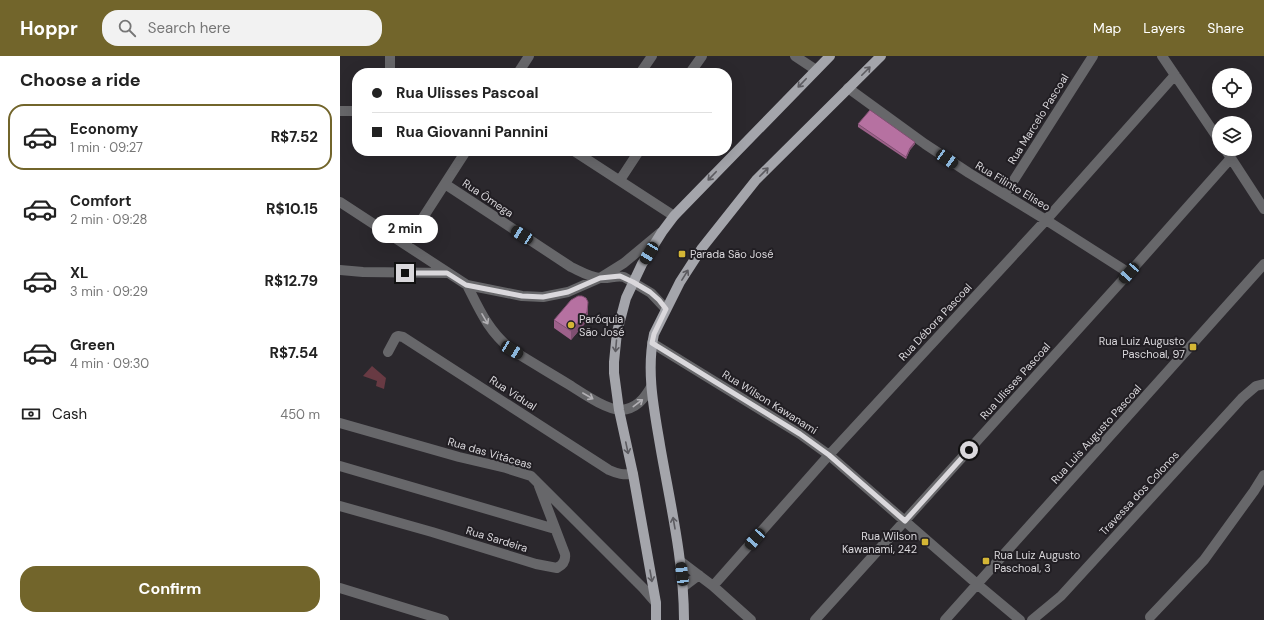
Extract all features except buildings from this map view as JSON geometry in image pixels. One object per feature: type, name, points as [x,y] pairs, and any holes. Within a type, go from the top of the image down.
[{"type":"main road","points":[[656,620],[656,603],[614,373],[617,332],[626,298],[633,282],[662,232],[674,216],[830,56]]},
{"type":"main road","points":[[684,620],[683,587],[680,561],[651,387],[652,343],[654,334],[680,282],[702,248],[756,180],[881,56]]},
{"type":"street","points":[[390,56],[390,68]]},
{"type":"street","points":[[521,68],[529,56]]},
{"type":"street","points":[[644,68],[652,56]]},
{"type":"street","points":[[694,68],[702,56]]},
{"type":"street","points":[[795,56],[816,70]]},
{"type":"street","name":"Rua Marcelo Pascoal","points":[[1005,194],[1092,56]]},
{"type":"street","points":[[1162,56],[1212,130]]},
{"type":"street","name":"Rua Débora Pascoal","points":[[713,586],[829,455],[1046,220],[1175,75]]},
{"type":"street","name":"Rua Filinto Eliseo","points":[[848,88],[925,144],[969,173],[1005,194],[1129,273]]},
{"type":"street","points":[[340,111],[352,111]]},
{"type":"street","points":[[406,244],[463,156]]},
{"type":"street","points":[[582,156],[674,216]]},
{"type":"street","points":[[620,180],[636,156]]},
{"type":"street","points":[[1231,158],[1264,209]]},
{"type":"street","name":"Rua Ulisses Pascoal","points":[[815,620],[1231,158]]},
{"type":"street","name":"Rua Ômega","points":[[446,184],[571,267],[586,274],[600,278]]},
{"type":"street","points":[[340,202],[406,244],[466,285],[522,296],[543,297],[568,292],[600,278],[624,263],[662,232]]},
{"type":"street","name":"Rua Luis Augusto Pascoal","points":[[945,620],[1264,264]]},
{"type":"street","points":[[340,270],[363,272],[447,273]]},
{"type":"street","points":[[600,278],[620,276],[633,282],[650,292],[666,309]]},
{"type":"street","points":[[466,285],[489,327],[501,342],[590,397],[605,405],[620,410],[636,406],[644,398],[651,387]]},
{"type":"street","name":"Rua Vidual","points":[[388,352],[396,337],[404,337],[609,470],[623,475],[633,474]]},
{"type":"street","name":"Rua Wilson Kawanami","points":[[652,343],[800,434],[829,455],[977,584]]},
{"type":"street","name":"Travessa dos Colonos","points":[[1032,620],[1060,596],[1242,398],[1256,386],[1264,384]]},
{"type":"street","name":"Rua das Vitáceas","points":[[340,423],[459,457],[527,474],[538,482],[656,603]]},
{"type":"street","points":[[340,466],[555,529]]},
{"type":"street","points":[[1150,617],[1204,560],[1264,475]]},
{"type":"street","name":"Rua Sardeira","points":[[340,506],[536,564],[557,568],[563,564],[566,558],[564,549],[538,482]]},
{"type":"street","points":[[680,561],[713,586],[751,620]]},
{"type":"street","points":[[683,587],[699,575]]},
{"type":"street","points":[[977,584],[1020,620]]},
{"type":"street","points":[[340,588],[444,620]]},
{"type":"shaded area","points":[[372,366],[386,378],[384,389],[376,386],[377,381],[363,376]]},
{"type":"place","name":"Parada São José","points":[[682,254]]},
{"type":"place","name":"Paróquia São José","points":[[571,325]]},
{"type":"place","name":"Rua Luiz Augusto Paschoal, 97","points":[[1193,347]]},
{"type":"place","name":"Rua Wilson Kawanami, 242","points":[[925,542]]},
{"type":"place","name":"Rua Luiz Augusto Paschoal, 3","points":[[986,561]]},
{"type":"route","points":[[405,273],[447,273],[466,285],[522,296],[543,297],[568,292],[600,278],[624,277],[650,292],[666,309],[654,334],[652,343],[800,434],[829,455],[905,521],[969,450]]}]
